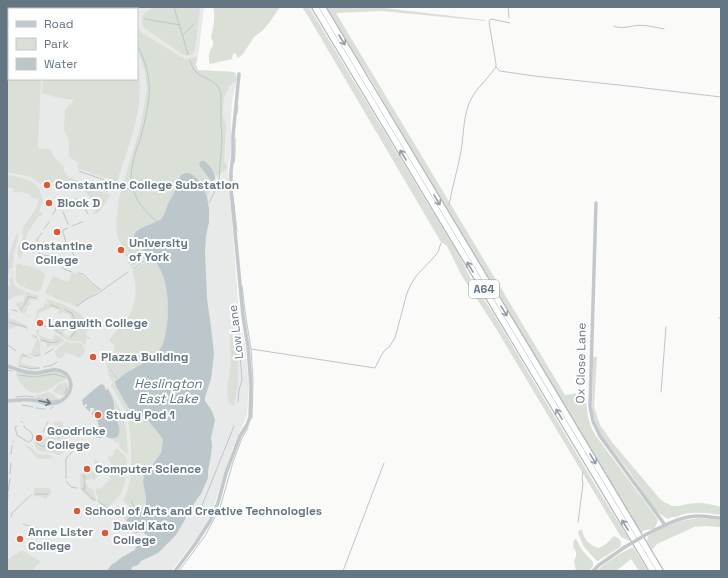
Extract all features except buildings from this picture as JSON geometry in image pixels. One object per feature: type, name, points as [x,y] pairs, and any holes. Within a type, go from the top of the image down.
[{"type":"highway","name":"A64","points":[[315,7],[653,571]]},
{"type":"highway","name":"A64","points":[[322,7],[660,571]]},
{"type":"street","name":"Low Lane","points":[[175,571],[210,521],[218,503],[226,472],[237,443],[250,417],[251,386],[248,347],[243,316],[231,189],[233,136],[239,74]]},
{"type":"street","name":"Ox Close Lane","points":[[596,203],[590,407],[593,422],[600,436],[665,525]]},
{"type":"street","points":[[7,366],[34,374],[58,370],[68,375],[71,384],[68,396],[57,403],[48,404],[25,399],[7,401]]},
{"type":"street","points":[[593,571],[625,547],[665,525],[681,519],[698,516],[721,518]]},
{"type":"shaded area","name":"University of York","points":[[7,7],[204,7],[196,65],[198,70],[233,72],[236,75],[237,79],[232,102],[231,153],[228,168],[239,314],[245,345],[249,384],[247,415],[233,448],[211,515],[198,537],[171,571],[7,571]]},
{"type":"green space","points":[[154,7],[200,7],[195,50],[192,54],[189,56],[184,55],[144,28],[142,21],[143,15]]},
{"type":"green space","points":[[213,7],[280,7],[269,23],[254,37],[243,54],[238,58],[236,54],[233,53],[232,59],[210,64],[209,55],[213,46],[213,41],[211,38],[214,19]]},
{"type":"green space","points":[[302,7],[309,7],[460,257],[471,279],[630,541],[621,537],[495,327],[462,276],[447,246],[441,242]]},
{"type":"green space","points":[[325,7],[376,7],[486,21],[382,11],[336,13],[565,395],[579,393],[586,397],[588,418],[593,431],[657,518],[658,521],[654,529],[645,530],[640,533],[430,183],[370,78]]},
{"type":"green space","points":[[8,17],[8,80],[41,80],[38,148],[51,150],[54,157],[64,167],[63,169],[68,177],[95,190],[111,195],[98,213],[93,213],[98,208],[82,187],[71,186],[72,183],[59,184],[59,180],[51,183],[49,179],[40,184],[31,177],[7,172]]},
{"type":"green space","points":[[138,27],[141,32],[181,57],[185,59],[194,57],[197,58],[196,65],[198,70],[233,72],[235,73],[237,79],[229,87],[224,97],[222,114],[226,125],[224,162],[228,168],[215,177],[207,163],[199,165],[212,182],[209,195],[207,197],[200,182],[196,179],[179,178],[174,194],[162,218],[156,223],[148,225],[138,244],[149,255],[131,268],[117,234],[116,225],[119,198],[140,128],[147,90],[145,71],[138,52]]},
{"type":"green space","points":[[138,74],[140,95],[138,110],[131,140],[117,182],[77,168],[79,163],[69,157],[69,140],[64,130],[65,110],[74,100],[54,97],[42,93],[43,80],[138,80]]},
{"type":"green space","points":[[7,175],[16,176],[33,182],[39,189],[43,201],[39,211],[43,213],[31,227],[26,239],[27,248],[36,250],[35,253],[24,249],[20,260],[18,249],[23,239],[22,229],[34,211],[39,199],[31,197],[31,195],[20,191],[19,193],[13,191],[14,189],[7,186]]},
{"type":"green space","points":[[18,232],[13,267],[10,269],[8,277],[7,266],[9,254]]},
{"type":"green space","points":[[151,257],[162,271],[167,291],[168,312],[166,334],[157,354],[117,379],[115,373],[107,368],[105,358],[114,352],[115,348],[114,344],[109,341],[127,319],[135,301],[136,289],[132,271]]},
{"type":"green space","points":[[19,263],[21,265],[38,269],[45,275],[43,284],[38,292],[24,288],[25,283],[23,287],[17,283],[16,265]]},
{"type":"green space","points":[[13,270],[14,284],[18,288],[25,291],[24,296],[16,296],[7,301],[7,288],[11,285],[9,279],[11,277],[11,279]]},
{"type":"green space","points":[[72,273],[82,275],[100,290],[78,307],[45,293],[53,276],[68,282]]},
{"type":"green space","points":[[26,292],[39,296],[37,300],[31,299],[25,314],[31,317],[21,313],[15,304],[24,301]]},
{"type":"green space","points":[[47,299],[73,309],[84,317],[90,329],[86,332],[86,334],[91,338],[86,339],[86,345],[79,341],[69,341],[54,331],[54,328],[60,329],[66,327],[67,330],[66,329],[63,332],[68,337],[73,331],[70,315],[62,312],[61,314],[58,313],[59,310],[52,307],[39,313],[36,322],[39,323],[35,323],[37,310],[44,307],[44,304],[49,303],[46,301]]},
{"type":"green space","points":[[10,312],[9,318],[24,324],[28,327],[27,330],[18,326],[8,330],[7,317]]},
{"type":"green space","points":[[236,328],[238,386],[234,406],[229,403],[227,392],[231,361],[230,334]]},
{"type":"green space","points":[[40,329],[38,335],[53,340],[55,334],[64,341],[57,346],[52,345],[47,348],[45,342],[43,342],[41,343],[45,349],[43,349],[41,345],[40,338],[36,333],[37,330]]},
{"type":"green space","points":[[34,334],[37,336],[39,341],[41,355],[35,357],[28,354],[31,354],[37,339],[31,337]]},
{"type":"green space","points":[[66,341],[79,343],[83,346],[85,350],[80,358],[65,352],[64,356],[58,359],[55,351]]},
{"type":"green space","points":[[22,353],[32,357],[33,359],[23,357],[20,363],[40,367],[40,369],[31,369],[18,365]]},
{"type":"green space","points":[[593,357],[597,357],[594,407],[600,425],[612,442],[660,499],[670,505],[675,506],[704,503],[721,507],[721,515],[689,513],[668,519],[653,507],[629,471],[602,437],[596,423],[592,410]]},
{"type":"green space","points":[[107,370],[110,370],[116,380],[115,382],[117,388],[128,407],[145,418],[163,440],[161,453],[144,476],[143,482],[146,505],[133,513],[126,520],[123,517],[131,509],[123,500],[127,492],[131,470],[130,432],[126,412],[111,385],[113,383]]},
{"type":"green space","points":[[17,371],[24,373],[54,371],[62,372],[68,377],[44,391],[34,393],[24,388],[16,375]]},
{"type":"green space","points":[[65,382],[68,383],[69,389],[64,396],[53,391],[58,385]]},
{"type":"green space","points":[[107,387],[123,415],[126,429],[127,454],[119,447],[120,445],[118,442],[116,443],[113,439],[118,436],[119,426],[114,415],[114,400]]},
{"type":"green space","points":[[48,392],[55,395],[59,401],[47,403],[36,399],[36,396]]},
{"type":"green space","points":[[54,421],[63,422],[64,435],[72,445],[68,448],[61,440],[59,441],[57,439],[52,444],[58,451],[63,448],[65,449],[61,455],[39,451],[34,444],[37,437],[35,437],[36,435],[41,435],[39,437],[42,442],[51,434]]},
{"type":"green space","points":[[23,443],[32,448],[36,453],[41,455],[48,454],[52,456],[54,460],[52,458],[38,459]]},
{"type":"green space","points":[[117,448],[127,460],[125,482],[121,494],[106,509],[98,502],[95,489],[101,488],[110,479],[111,463],[107,457],[112,456]]},
{"type":"green space","points":[[94,459],[101,465],[101,473],[95,479],[84,480],[85,484],[93,489],[95,501],[92,501],[81,490],[80,474],[85,472],[88,475],[94,471]]},
{"type":"green space","points":[[35,488],[50,488],[51,494],[44,500],[44,497],[34,496]]},
{"type":"green space","points":[[699,518],[721,520],[721,527],[694,527],[657,544],[652,550],[647,541],[648,536],[664,527],[681,521]]},
{"type":"green space","points":[[579,530],[582,530],[586,540],[590,544],[596,547],[599,548],[606,544],[614,536],[621,542],[620,547],[598,561],[584,547],[578,533]]},
{"type":"green space","points":[[576,539],[582,550],[593,562],[593,566],[589,571],[576,571],[574,561],[576,552],[573,546],[574,540]]},
{"type":"green space","points":[[633,547],[648,571],[639,571],[631,559],[616,571],[596,571],[623,552]]},
{"type":"green space","points":[[22,550],[41,562],[32,571],[7,571],[7,560]]},
{"type":"water","points":[[201,161],[204,161],[213,171],[215,179],[212,182],[199,165]]},
{"type":"water","name":"Heslington East Lake","points":[[185,173],[193,175],[200,182],[207,197],[209,209],[209,222],[205,251],[207,299],[214,354],[211,379],[205,401],[212,411],[215,420],[211,438],[212,446],[208,478],[201,494],[176,535],[158,553],[132,567],[131,571],[107,571],[119,559],[134,551],[136,547],[144,541],[150,545],[151,544],[149,537],[143,532],[133,532],[126,520],[133,513],[146,505],[143,482],[144,476],[161,453],[163,440],[145,418],[128,407],[115,382],[126,373],[143,364],[158,352],[163,344],[168,318],[166,286],[159,267],[140,247],[134,238],[137,231],[141,228],[162,218],[180,176]]},
{"type":"water","points":[[101,384],[104,385],[106,390],[108,389],[114,402],[114,413],[119,425],[119,433],[118,436],[113,438],[109,438],[104,435],[101,438],[97,438],[96,436],[100,431],[96,418],[100,418],[101,414],[98,412],[96,413],[95,418],[91,413],[94,411],[94,408],[90,408],[90,412],[85,407],[87,404],[84,406],[83,405],[82,400]]},
{"type":"waterway","points":[[174,7],[188,54]]},
{"type":"waterway","points":[[508,7],[509,18]]},
{"type":"waterway","points":[[145,19],[180,25]]},
{"type":"waterway","points":[[449,205],[460,158],[468,105],[476,91],[496,67],[489,22],[491,19],[510,23]]},
{"type":"waterway","points":[[183,35],[194,24]]},
{"type":"waterway","points":[[614,26],[621,28],[636,25],[664,29]]},
{"type":"waterway","points":[[138,46],[147,70],[149,90],[144,126],[134,156],[131,176],[134,191],[141,205],[158,222]]},
{"type":"waterway","points":[[190,60],[196,72],[217,85],[221,94],[222,140],[219,178],[217,187],[209,203]]},
{"type":"waterway","points":[[496,67],[500,71],[534,76],[721,97]]},
{"type":"waterway","points":[[237,113],[238,106]]},
{"type":"waterway","points":[[234,163],[235,138]]},
{"type":"waterway","points":[[79,171],[116,184]]},
{"type":"waterway","points":[[122,186],[133,190]]},
{"type":"waterway","points":[[233,196],[237,231]]},
{"type":"waterway","points":[[75,199],[79,200],[83,206]]},
{"type":"waterway","points":[[53,214],[60,200]]},
{"type":"waterway","points":[[85,208],[88,214]]},
{"type":"waterway","points":[[63,212],[68,224]]},
{"type":"waterway","points":[[44,229],[49,222]]},
{"type":"waterway","points":[[72,226],[82,222]]},
{"type":"waterway","points":[[67,246],[63,230],[68,228]]},
{"type":"waterway","points":[[38,246],[37,239],[42,233]]},
{"type":"waterway","points":[[242,286],[251,349],[375,368],[384,351],[389,347],[395,338],[407,293],[411,284],[417,275],[438,252],[441,243]]},
{"type":"waterway","points":[[28,249],[34,252]]},
{"type":"waterway","points":[[72,250],[74,259]]},
{"type":"waterway","points":[[38,253],[46,256],[49,255]]},
{"type":"waterway","points":[[133,269],[150,256]]},
{"type":"waterway","points":[[62,267],[72,272]]},
{"type":"waterway","points":[[82,302],[97,294],[128,272]]},
{"type":"waterway","points":[[78,273],[83,274],[101,290]]},
{"type":"waterway","points":[[20,310],[28,297],[36,298]]},
{"type":"waterway","points":[[77,306],[81,303]]},
{"type":"waterway","points":[[51,305],[59,308]]},
{"type":"waterway","points":[[12,310],[17,311]]},
{"type":"waterway","points":[[65,310],[72,313],[75,321],[75,332],[71,337]]},
{"type":"waterway","points":[[9,322],[26,327]]},
{"type":"waterway","points":[[44,326],[49,327]]},
{"type":"waterway","points":[[238,326],[242,380],[238,402]]},
{"type":"waterway","points":[[661,392],[666,327]]},
{"type":"waterway","points":[[55,330],[62,334]]},
{"type":"waterway","points":[[42,340],[53,343],[59,340]]},
{"type":"waterway","points":[[7,344],[16,351]]},
{"type":"waterway","points":[[45,354],[53,349]]},
{"type":"waterway","points":[[251,349],[253,380],[252,418]]},
{"type":"waterway","points":[[22,355],[26,356]]},
{"type":"waterway","points":[[35,356],[40,355]]},
{"type":"waterway","points":[[44,367],[57,362]]},
{"type":"waterway","points":[[19,366],[32,369],[39,368]]},
{"type":"waterway","points":[[109,369],[117,379]]},
{"type":"waterway","points":[[7,370],[12,371]]},
{"type":"waterway","points":[[19,375],[34,377],[54,374],[65,377]]},
{"type":"waterway","points":[[65,394],[67,388]]},
{"type":"waterway","points":[[16,397],[34,397]]},
{"type":"waterway","points":[[38,398],[48,401],[58,400]]},
{"type":"waterway","points":[[22,405],[33,407]]},
{"type":"waterway","points":[[36,408],[45,409]]},
{"type":"waterway","points":[[46,426],[48,422]]},
{"type":"waterway","points":[[17,426],[15,427],[17,435],[28,442],[31,441],[33,437],[29,430]]},
{"type":"waterway","points":[[24,426],[28,430]]},
{"type":"waterway","points":[[199,513],[234,426]]},
{"type":"waterway","points":[[43,432],[45,428]]},
{"type":"waterway","points":[[179,571],[205,536],[220,508],[233,462],[242,438],[248,428]]},
{"type":"waterway","points":[[36,436],[41,434]]},
{"type":"waterway","points":[[37,443],[41,446],[46,446]]},
{"type":"waterway","points":[[11,454],[12,446]]},
{"type":"waterway","points":[[66,478],[66,459],[77,447]]},
{"type":"waterway","points":[[10,474],[11,463]]},
{"type":"waterway","points":[[343,571],[384,463]]},
{"type":"waterway","points":[[578,522],[583,472]]},
{"type":"waterway","points":[[84,475],[84,490]]},
{"type":"waterway","points":[[8,492],[10,479]]},
{"type":"waterway","points":[[66,481],[71,487],[77,488]]},
{"type":"waterway","points":[[82,488],[96,500]]},
{"type":"waterway","points":[[36,494],[48,494]]},
{"type":"waterway","points":[[7,507],[8,495]]},
{"type":"waterway","points":[[11,517],[12,513],[31,495]]},
{"type":"waterway","points":[[98,501],[106,507]]},
{"type":"waterway","points":[[131,501],[136,511]]},
{"type":"waterway","points":[[23,524],[36,528],[46,534]]},
{"type":"place","name":"Constantine College Substation","points":[[47,185]]},
{"type":"place","name":"Block D","points":[[49,203]]},
{"type":"place","name":"Constantine College","points":[[57,232]]},
{"type":"place","name":"University of York","points":[[121,250]]},
{"type":"place","name":"Langwith College","points":[[40,323]]},
{"type":"place","name":"Piazza Building","points":[[93,357]]},
{"type":"place","name":"Study Pod 1","points":[[98,415]]},
{"type":"place","name":"Goodricke College","points":[[39,438]]},
{"type":"place","name":"Computer Science","points":[[87,469]]},
{"type":"place","name":"School of Arts and Creative Technologies","points":[[77,511]]},
{"type":"place","name":"David Kato College","points":[[105,533]]},
{"type":"place","name":"Anne Lister College","points":[[20,539]]}]
